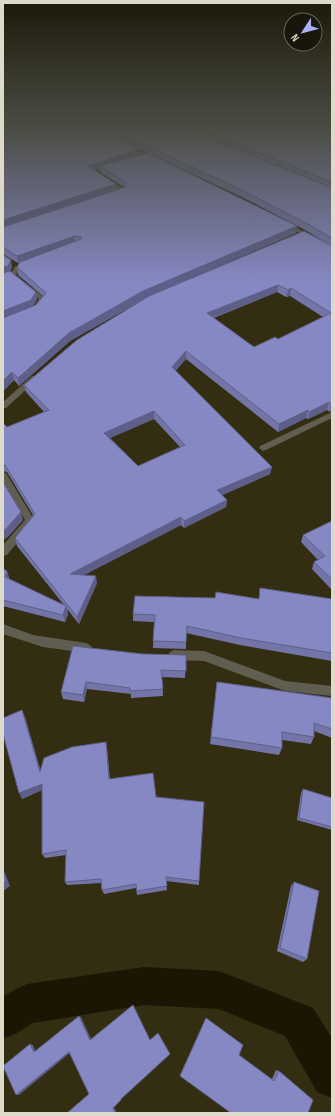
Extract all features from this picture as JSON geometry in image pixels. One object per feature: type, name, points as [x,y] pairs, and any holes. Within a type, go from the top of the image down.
[{"type":"street","points":[[103,178],[124,191],[109,196]]},
{"type":"street","points":[[277,219],[332,250]]},
{"type":"street","points":[[292,239],[304,233]]},
{"type":"street","points":[[17,265],[10,275],[43,299],[34,310],[28,313]]},
{"type":"street","points":[[3,406],[38,375]]},
{"type":"street","points":[[263,448],[332,415]]},
{"type":"street","points":[[3,475],[30,521],[3,552]]},
{"type":"street","points":[[3,629],[12,634],[57,645],[100,650]]},
{"type":"street","points":[[166,655],[204,656],[285,686],[332,691]]},
{"type":"building","points":[[3,178],[107,178],[116,184],[3,220]]},
{"type":"building","points":[[120,178],[199,178],[297,226],[143,291],[69,333],[18,378],[12,372],[3,381],[3,318],[36,305],[46,293],[17,267],[20,262],[81,239],[82,237],[75,236],[17,256],[3,247],[3,227],[126,187],[126,182]]},
{"type":"building","points":[[216,178],[308,178],[332,188],[332,238],[308,224]]},
{"type":"building","points":[[322,178],[332,178],[332,182]]},
{"type":"building","points":[[304,231],[332,246],[332,404],[329,402],[279,424],[186,351],[172,367],[272,467],[217,490],[227,500],[184,521],[181,517],[70,574],[96,576],[77,617],[15,538],[35,514],[3,464],[3,423],[7,427],[49,410],[24,385],[77,340],[149,296]],"holes":[[[278,285],[288,290],[291,288],[331,313],[278,339],[275,337],[254,347],[207,313]],[[154,411],[185,445],[138,466],[104,433]]]},
{"type":"building","points":[[3,255],[11,260],[8,266],[3,267]]},
{"type":"building","points":[[10,271],[36,292],[31,300],[3,311],[3,273]]},
{"type":"building","points":[[3,482],[21,512],[3,531]]},
{"type":"building","points":[[332,521],[332,579],[314,562],[325,556],[303,535]]},
{"type":"building","points":[[3,569],[7,571],[5,577],[66,606],[63,615],[3,600]]},
{"type":"building","points":[[260,588],[332,599],[332,653],[241,638],[187,626],[186,642],[153,641],[155,615],[133,614],[135,596],[215,598],[216,592],[259,599]]},
{"type":"building","points":[[73,646],[143,654],[186,655],[186,671],[161,670],[163,689],[130,691],[130,688],[86,682],[83,695],[61,692]]},
{"type":"building","points":[[217,682],[332,698],[332,729],[314,723],[314,737],[282,732],[282,748],[211,737]]},
{"type":"building","points":[[22,710],[40,772],[44,758],[72,747],[106,742],[109,779],[153,773],[156,797],[204,802],[199,881],[166,877],[167,886],[137,891],[136,884],[102,890],[101,879],[65,882],[66,850],[42,854],[42,784],[19,793],[3,734],[3,718]]},
{"type":"building","points":[[303,789],[332,798],[332,827],[299,818]]},
{"type":"building","points":[[3,874],[6,881],[3,883]]},
{"type":"building","points":[[294,882],[319,891],[307,959],[280,948]]},
{"type":"building","points":[[133,1005],[150,1040],[158,1033],[170,1054],[121,1099],[113,1108],[115,1113],[67,1113],[89,1094],[69,1052],[16,1095],[3,1066],[30,1044],[34,1052],[79,1016],[90,1040]]},
{"type":"building","points":[[206,1018],[243,1045],[239,1055],[274,1081],[279,1071],[313,1100],[308,1113],[231,1113],[180,1076]]},
{"type":"waterway","points":[[3,1019],[27,1004],[144,986],[219,990],[299,1022],[332,1077]]}]
